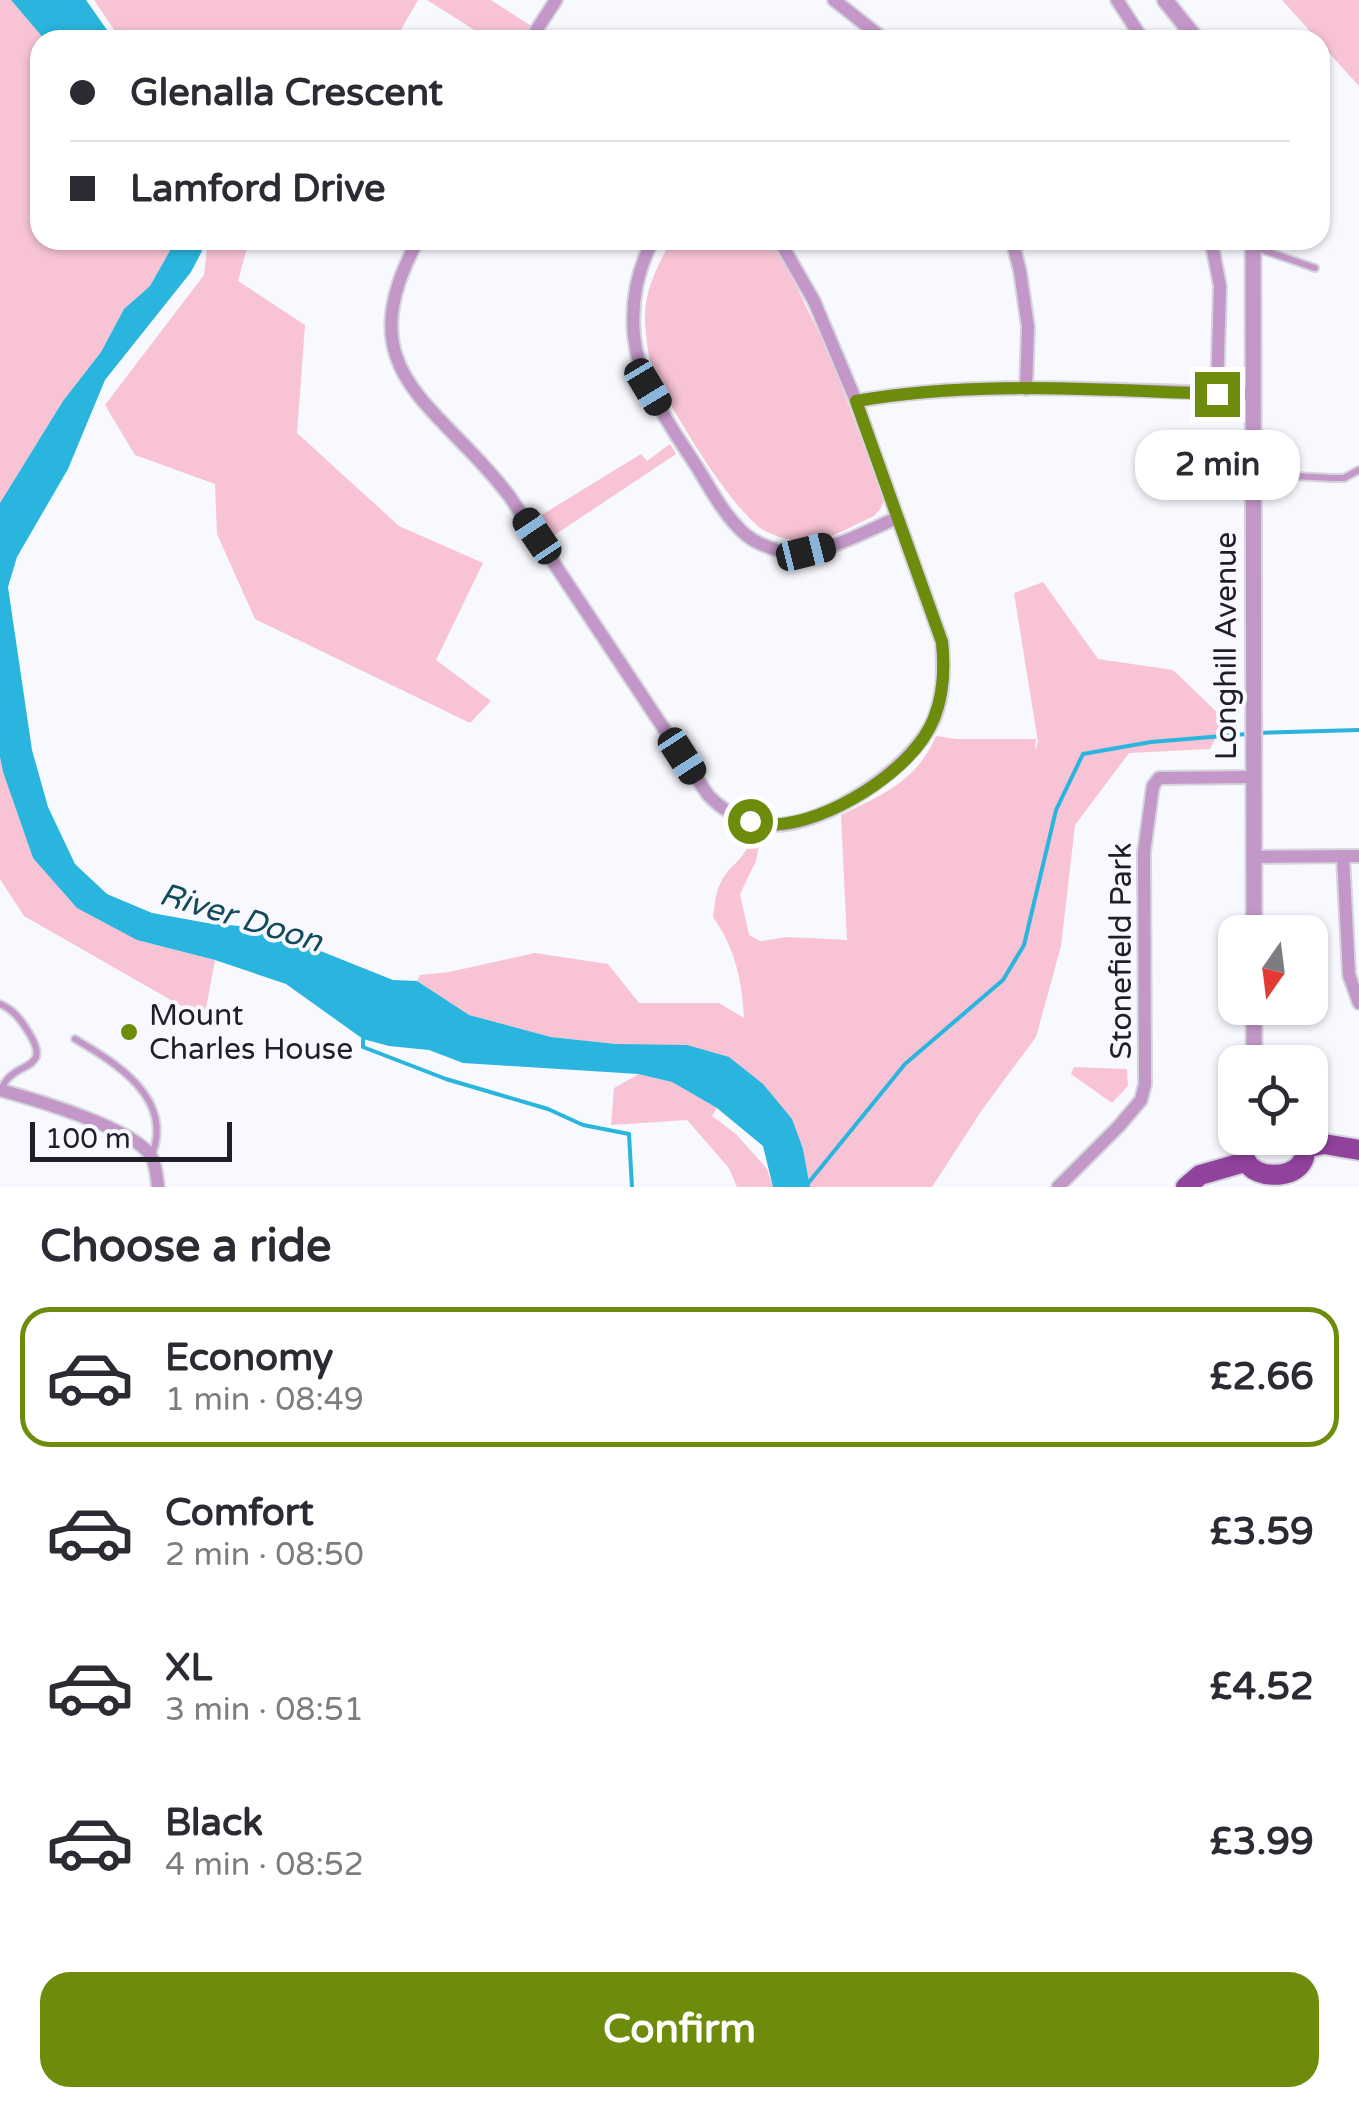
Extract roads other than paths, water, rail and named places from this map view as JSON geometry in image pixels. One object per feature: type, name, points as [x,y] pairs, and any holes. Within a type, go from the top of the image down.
[{"type":"main road","points":[[1328,1145],[1359,1150]]},
{"type":"main road","points":[[1244,1155],[1256,1178],[1272,1185],[1289,1180],[1299,1171],[1304,1155]]},
{"type":"main road","points":[[1186,1187],[1200,1176],[1245,1162]]},
{"type":"street","points":[[536,30],[556,0]]},
{"type":"street","points":[[834,0],[872,30]]},
{"type":"street","points":[[1117,0],[1136,30]]},
{"type":"street","points":[[1165,0],[1189,30]]},
{"type":"street","points":[[413,250],[402,272],[392,318],[393,347],[404,377],[417,396],[500,483],[708,795],[732,814],[769,825],[823,812],[891,774],[933,722],[945,671],[942,642],[856,401],[814,301],[785,250]]},
{"type":"street","points":[[649,250],[637,282],[633,312],[634,340],[641,367],[648,387],[676,434],[739,528],[766,546],[784,552],[806,552],[898,518]]},
{"type":"street","points":[[1015,250],[1028,327],[1026,388]]},
{"type":"street","points":[[1213,250],[1220,286],[1217,394]]},
{"type":"street","name":"Longhill Avenue","points":[[1253,250],[1254,915]]},
{"type":"street","points":[[856,401],[932,392],[1026,388],[1253,394]]},
{"type":"street","name":"Stonefield Park","points":[[1058,1187],[1141,1100],[1145,1084],[1144,852],[1153,786],[1159,778],[1254,777]]},
{"type":"street","points":[[1254,856],[1359,856]]},
{"type":"street","points":[[1343,856],[1349,976],[1359,1003]]},
{"type":"street","points":[[1,1090],[105,1126],[135,1141],[152,1156],[158,1187]]},
{"type":"lane","points":[[1270,250],[1314,268]]},
{"type":"lane","points":[[1253,474],[1344,478],[1359,470]]},
{"type":"lane","points":[[0,1004],[12,1010],[38,1052],[36,1060],[15,1070],[1,1090]]},
{"type":"lane","points":[[75,1039],[110,1060],[140,1088],[157,1124],[152,1156]]},
{"type":"water","points":[[11,0],[86,0],[107,30],[36,30]]},
{"type":"water","name":"River Doon","points":[[170,250],[202,250],[191,272],[105,380],[68,469],[17,557],[8,587],[32,750],[48,807],[75,864],[107,894],[152,913],[263,928],[393,980],[417,981],[469,1015],[551,1037],[616,1044],[687,1045],[729,1057],[763,1084],[792,1119],[810,1187],[773,1187],[763,1146],[717,1108],[672,1082],[638,1074],[463,1063],[429,1050],[363,1039],[286,984],[137,940],[77,908],[33,858],[0,757],[0,503],[63,401],[101,352],[124,309],[150,286]]},
{"type":"waterway","points":[[1257,733],[1359,730]]},
{"type":"waterway","points":[[805,1187],[905,1064],[1003,980],[1024,945],[1056,810],[1083,754],[1151,742],[1247,734]]},
{"type":"waterway","points":[[363,1039],[363,1047],[446,1079],[548,1109],[583,1125],[629,1134],[632,1187]]},
{"type":"place","name":"Mount Charles House","points":[[129,1032]]}]
